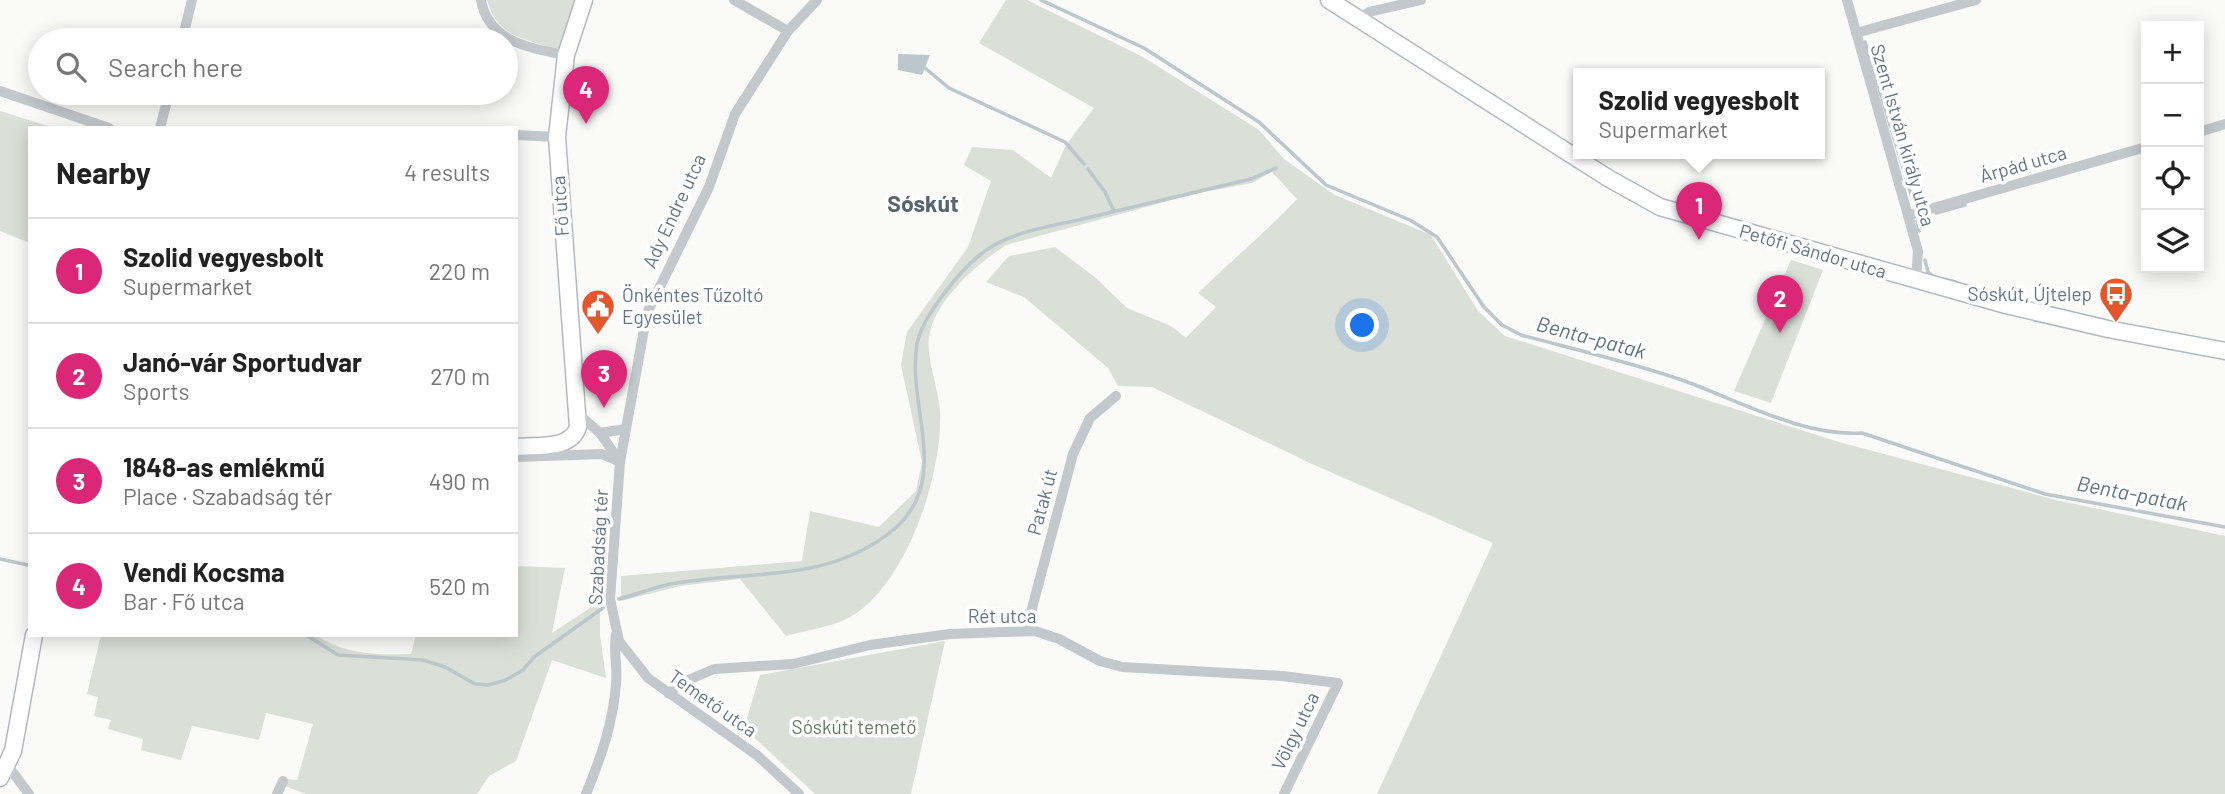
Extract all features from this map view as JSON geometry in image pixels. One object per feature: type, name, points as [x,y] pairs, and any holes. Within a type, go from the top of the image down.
[{"type":"main road","name":"Fő utca","points":[[578,414],[561,237],[556,137],[566,55],[584,0]]},
{"type":"main road","name":"Petőfi Sándor utca","points":[[1329,0],[1573,156]]},
{"type":"main road","name":"Petőfi Sándor utca","points":[[1578,159],[1660,207],[2057,318],[2225,351]]},
{"type":"main road","points":[[518,447],[567,442],[576,434],[578,414]]},
{"type":"main road","points":[[4,772],[13,751],[34,637]]},
{"type":"street","points":[[185,28],[192,0]]},
{"type":"street","points":[[481,0],[486,20],[494,28]]},
{"type":"street","points":[[734,0],[788,31]]},
{"type":"street","name":"Ady Endre utca","points":[[620,462],[647,313],[709,187],[735,114],[788,31],[817,0]]},
{"type":"street","points":[[1359,19],[1369,12],[1421,0]]},
{"type":"street","name":"Szent István király utca","points":[[1847,0],[1919,255],[1916,280]]},
{"type":"street","points":[[1856,33],[1976,0]]},
{"type":"street","points":[[518,40],[566,55]]},
{"type":"street","points":[[0,91],[28,101]]},
{"type":"street","points":[[41,105],[103,126]]},
{"type":"street","points":[[161,126],[166,105]]},
{"type":"street","points":[[2204,130],[2225,124]]},
{"type":"street","points":[[518,135],[556,137]]},
{"type":"street","name":"Árpád utca","points":[[1909,215],[2141,148]]},
{"type":"street","name":"Patak út","points":[[1026,631],[1074,451],[1090,418],[1116,396]]},
{"type":"street","points":[[578,414],[600,433],[620,462]]},
{"type":"street","points":[[600,433],[626,429]]},
{"type":"street","points":[[518,457],[602,454],[620,462]]},
{"type":"street","name":"Szabadság tér","points":[[616,633],[610,599],[620,462]]},
{"type":"street","name":"Rét utca","points":[[668,694],[679,684],[714,669],[764,668],[793,664],[915,638],[1026,631],[1046,634],[1100,661],[1122,667],[1282,676],[1338,683]]},
{"type":"street","points":[[586,794],[611,728],[617,675],[613,649],[616,633]]},
{"type":"street","name":"Temető utca","points":[[616,633],[636,666],[668,694],[725,731],[793,792]]},
{"type":"street","points":[[617,675],[636,666]]},
{"type":"street","name":"Völgy utca","points":[[1284,794],[1338,683]]},
{"type":"street","points":[[4,772],[30,793]]},
{"type":"street","points":[[277,794],[283,781]]},
{"type":"green space","points":[[487,0],[577,0],[562,48],[554,49],[518,37],[518,28],[503,28]]},
{"type":"green space","points":[[1006,0],[1027,0],[1143,57],[1259,130],[1284,159],[1335,195],[1431,235],[1478,311],[1505,336],[1839,442],[2056,500],[2225,536],[2225,794],[1377,794],[1493,543],[1312,464],[1152,387],[1118,386],[1108,368],[1024,297],[986,282],[1009,256],[1055,247],[1096,278],[1127,308],[1171,326],[1186,338],[1216,307],[1198,293],[1297,199],[1272,172],[1252,183],[1198,193],[1006,245],[960,283],[941,307],[930,332],[930,362],[940,412],[935,465],[928,495],[905,553],[889,579],[872,600],[852,616],[828,626],[786,636],[740,579],[680,586],[621,601],[621,576],[802,561],[810,511],[879,527],[916,491],[922,462],[901,365],[907,332],[968,247],[991,181],[964,165],[972,147],[1013,150],[1051,178],[1066,145],[1094,108],[979,43]]},
{"type":"green space","points":[[0,111],[48,126],[28,126],[28,242],[0,231]]},
{"type":"green space","points":[[1791,260],[1823,270],[1771,403],[1734,391]]},
{"type":"green space","points":[[518,566],[565,568],[552,633],[596,604],[600,605],[600,636],[606,678],[552,660],[516,761],[489,776],[477,794],[306,794],[285,786],[287,779],[297,780],[313,724],[266,713],[259,740],[192,726],[181,760],[141,750],[143,739],[108,729],[111,720],[94,716],[98,697],[87,694],[101,637],[319,637],[350,650],[374,654],[411,654],[415,637],[518,637]]},
{"type":"green space","name":"Sóskúti temető","points":[[945,641],[911,794],[815,794],[744,728],[760,675]]},
{"type":"shaded area","points":[[898,54],[930,55],[922,75],[898,70]]},
{"type":"waterway","name":"Benta-patak","points":[[1041,0],[1144,48],[1259,122],[1326,185],[1410,220],[1437,237],[1484,307],[1502,325],[1521,335],[1670,376],[1789,422],[1838,432],[1862,433],[2045,494],[2225,527]]},
{"type":"waterway","points":[[1865,42],[1913,201]]},
{"type":"waterway","points":[[925,68],[949,88],[1065,142],[1084,164]]},
{"type":"waterway","points":[[619,599],[676,583],[816,567],[843,559],[868,547],[893,530],[911,510],[921,489],[924,466],[915,367],[917,344],[934,308],[972,261],[993,246],[1019,234],[1251,179],[1276,168]]},
{"type":"waterway","points":[[1088,169],[1105,192],[1114,211]]},
{"type":"waterway","points":[[1936,213],[1965,205]]},
{"type":"waterway","points":[[1919,231],[1917,221],[1928,215]]},
{"type":"waterway","points":[[1925,260],[1928,272],[1933,276]]},
{"type":"waterway","points":[[1943,279],[1956,282]]},
{"type":"waterway","points":[[0,559],[28,565]]},
{"type":"waterway","points":[[309,637],[338,655],[423,660],[445,667],[475,684],[488,685],[506,680],[523,670],[534,657],[603,608]]},
{"type":"place","name":"Vendi Kocsma","points":[[586,124]]},
{"type":"place","name":"Szolid vegyesbolt","points":[[1699,240]]},
{"type":"place","name":"Sóskút, Újtelep","points":[[2116,324]]},
{"type":"place","name":"Janó-vár Sportudvar","points":[[1780,333]]},
{"type":"place","name":"Önkéntes Tűzoltó Egyesület","points":[[598,336]]},
{"type":"place","name":"1848-as emlékmű","points":[[604,408]]},
{"type":"district","name":"Sóskút","points":[[923,204]]}]
